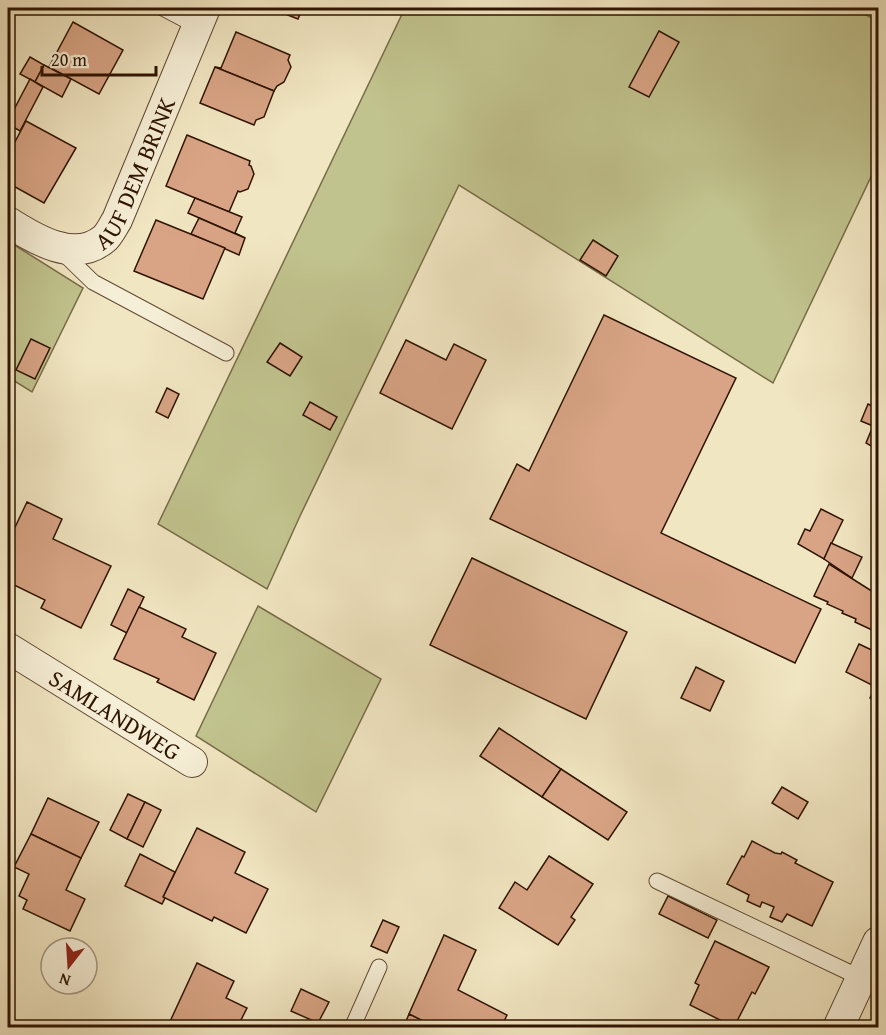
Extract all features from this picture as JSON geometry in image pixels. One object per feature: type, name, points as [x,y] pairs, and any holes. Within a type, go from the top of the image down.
[{"type":"street","name":"AUF DEM BRINK","points":[[8,222],[35,239],[58,248],[85,248],[104,239],[117,220],[201,17]]},
{"type":"street","name":"SAMLANDWEG","points":[[8,648],[192,762]]},
{"type":"street","points":[[837,1028],[879,942]]},
{"type":"lane","points":[[163,8],[201,17]]},
{"type":"lane","points":[[58,248],[93,282],[226,353]]},
{"type":"lane","points":[[657,881],[861,978]]},
{"type":"lane","points":[[352,1028],[380,967]]},
{"type":"green space","points":[[405,8],[855,8],[878,22],[878,162],[773,383],[459,185],[267,589],[158,524]]},
{"type":"green space","points":[[8,241],[83,288],[32,392],[8,377]]},
{"type":"green space","points":[[258,606],[381,679],[316,812],[196,736]]},
{"type":"building","points":[[270,8],[309,8],[300,14],[298,19]]},
{"type":"building","points":[[73,22],[123,50],[99,94],[49,67]]},
{"type":"building","points":[[659,31],[679,42],[649,97],[629,87]]},
{"type":"building","points":[[236,32],[290,55],[288,60],[291,67],[284,82],[274,91],[215,67],[221,68]]},
{"type":"building","points":[[30,57],[44,65],[35,82],[20,74]]},
{"type":"building","points":[[44,65],[71,79],[62,97],[35,82]]},
{"type":"building","points":[[215,67],[274,91],[264,117],[256,120],[254,125],[200,103]]},
{"type":"building","points":[[30,79],[43,87],[20,131],[8,124],[8,121]]},
{"type":"building","points":[[26,121],[76,148],[44,203],[8,183],[8,155]]},
{"type":"building","points":[[187,135],[250,161],[249,165],[254,174],[248,189],[238,191],[229,212],[166,186]]},
{"type":"building","points":[[195,198],[242,217],[235,233],[245,238],[188,213]]},
{"type":"building","points":[[199,218],[245,238],[239,255],[191,234]]},
{"type":"building","points":[[156,220],[225,248],[203,299],[134,271]]},
{"type":"building","points":[[593,240],[618,256],[606,276],[580,260]]},
{"type":"building","points":[[604,315],[736,378],[661,533],[821,609],[795,663],[490,519],[517,464],[529,471]]},
{"type":"building","points":[[31,339],[50,348],[35,379],[16,370]]},
{"type":"building","points":[[406,340],[446,360],[454,344],[486,360],[452,429],[380,393]]},
{"type":"building","points":[[280,343],[302,357],[290,376],[267,362]]},
{"type":"building","points":[[167,388],[179,394],[168,418],[156,412]]},
{"type":"building","points":[[310,402],[337,417],[330,430],[303,415]]},
{"type":"building","points":[[868,404],[878,409],[878,450],[866,443],[873,426],[861,421]]},
{"type":"building","points":[[27,502],[62,519],[53,539],[111,566],[81,628],[41,608],[45,600],[8,582],[8,542]]},
{"type":"building","points":[[821,509],[843,520],[824,559],[798,544],[805,529],[810,531]]},
{"type":"building","points":[[831,543],[862,557],[852,578],[824,559]]},
{"type":"building","points":[[472,558],[627,632],[586,719],[430,645]]},
{"type":"building","points":[[829,564],[878,595],[878,616],[872,630],[855,622],[856,619],[827,604],[828,602],[814,596]]},
{"type":"building","points":[[128,589],[144,597],[127,633],[111,625]]},
{"type":"building","points":[[139,607],[186,629],[182,637],[216,653],[194,700],[157,682],[159,679],[114,659]]},
{"type":"building","points":[[859,644],[878,653],[878,703],[870,698],[874,686],[846,672]]},
{"type":"building","points":[[696,667],[724,681],[710,711],[681,698]]},
{"type":"building","points":[[499,728],[561,769],[542,797],[480,756]]},
{"type":"building","points":[[561,769],[627,812],[608,840],[542,797]]},
{"type":"building","points":[[782,787],[808,802],[798,819],[772,803]]},
{"type":"building","points":[[128,794],[145,802],[127,839],[110,830]]},
{"type":"building","points":[[48,798],[99,822],[81,858],[31,834]]},
{"type":"building","points":[[145,802],[161,810],[143,847],[127,839]]},
{"type":"building","points":[[197,828],[245,852],[235,873],[268,889],[246,933],[214,917],[212,921],[163,897]]},
{"type":"building","points":[[31,834],[81,858],[66,890],[85,899],[70,931],[23,909],[27,900],[19,896],[29,874],[14,867]]},
{"type":"building","points":[[752,841],[775,853],[781,854],[782,852],[797,860],[795,863],[833,882],[812,926],[787,914],[782,922],[770,917],[774,907],[762,902],[760,907],[747,901],[749,895],[727,884]]},
{"type":"building","points":[[140,854],[175,872],[162,904],[125,886]]},
{"type":"building","points":[[549,856],[593,884],[571,917],[575,920],[558,945],[499,908],[515,882],[527,890]]},
{"type":"building","points":[[668,896],[717,920],[708,938],[659,914]]},
{"type":"building","points":[[383,920],[399,927],[387,953],[371,946]]},
{"type":"building","points":[[444,935],[476,950],[458,990],[507,1015],[501,1028],[437,1028],[409,1014]]},
{"type":"building","points":[[715,941],[769,967],[755,994],[752,992],[734,1027],[690,1005],[699,985],[695,983]]},
{"type":"building","points":[[197,963],[234,981],[226,998],[247,1008],[237,1028],[223,1028],[214,1024],[212,1028],[167,1028]]},
{"type":"building","points":[[301,989],[329,1002],[318,1023],[291,1011]]},
{"type":"building","points":[[409,1014],[437,1028],[403,1028]]}]
